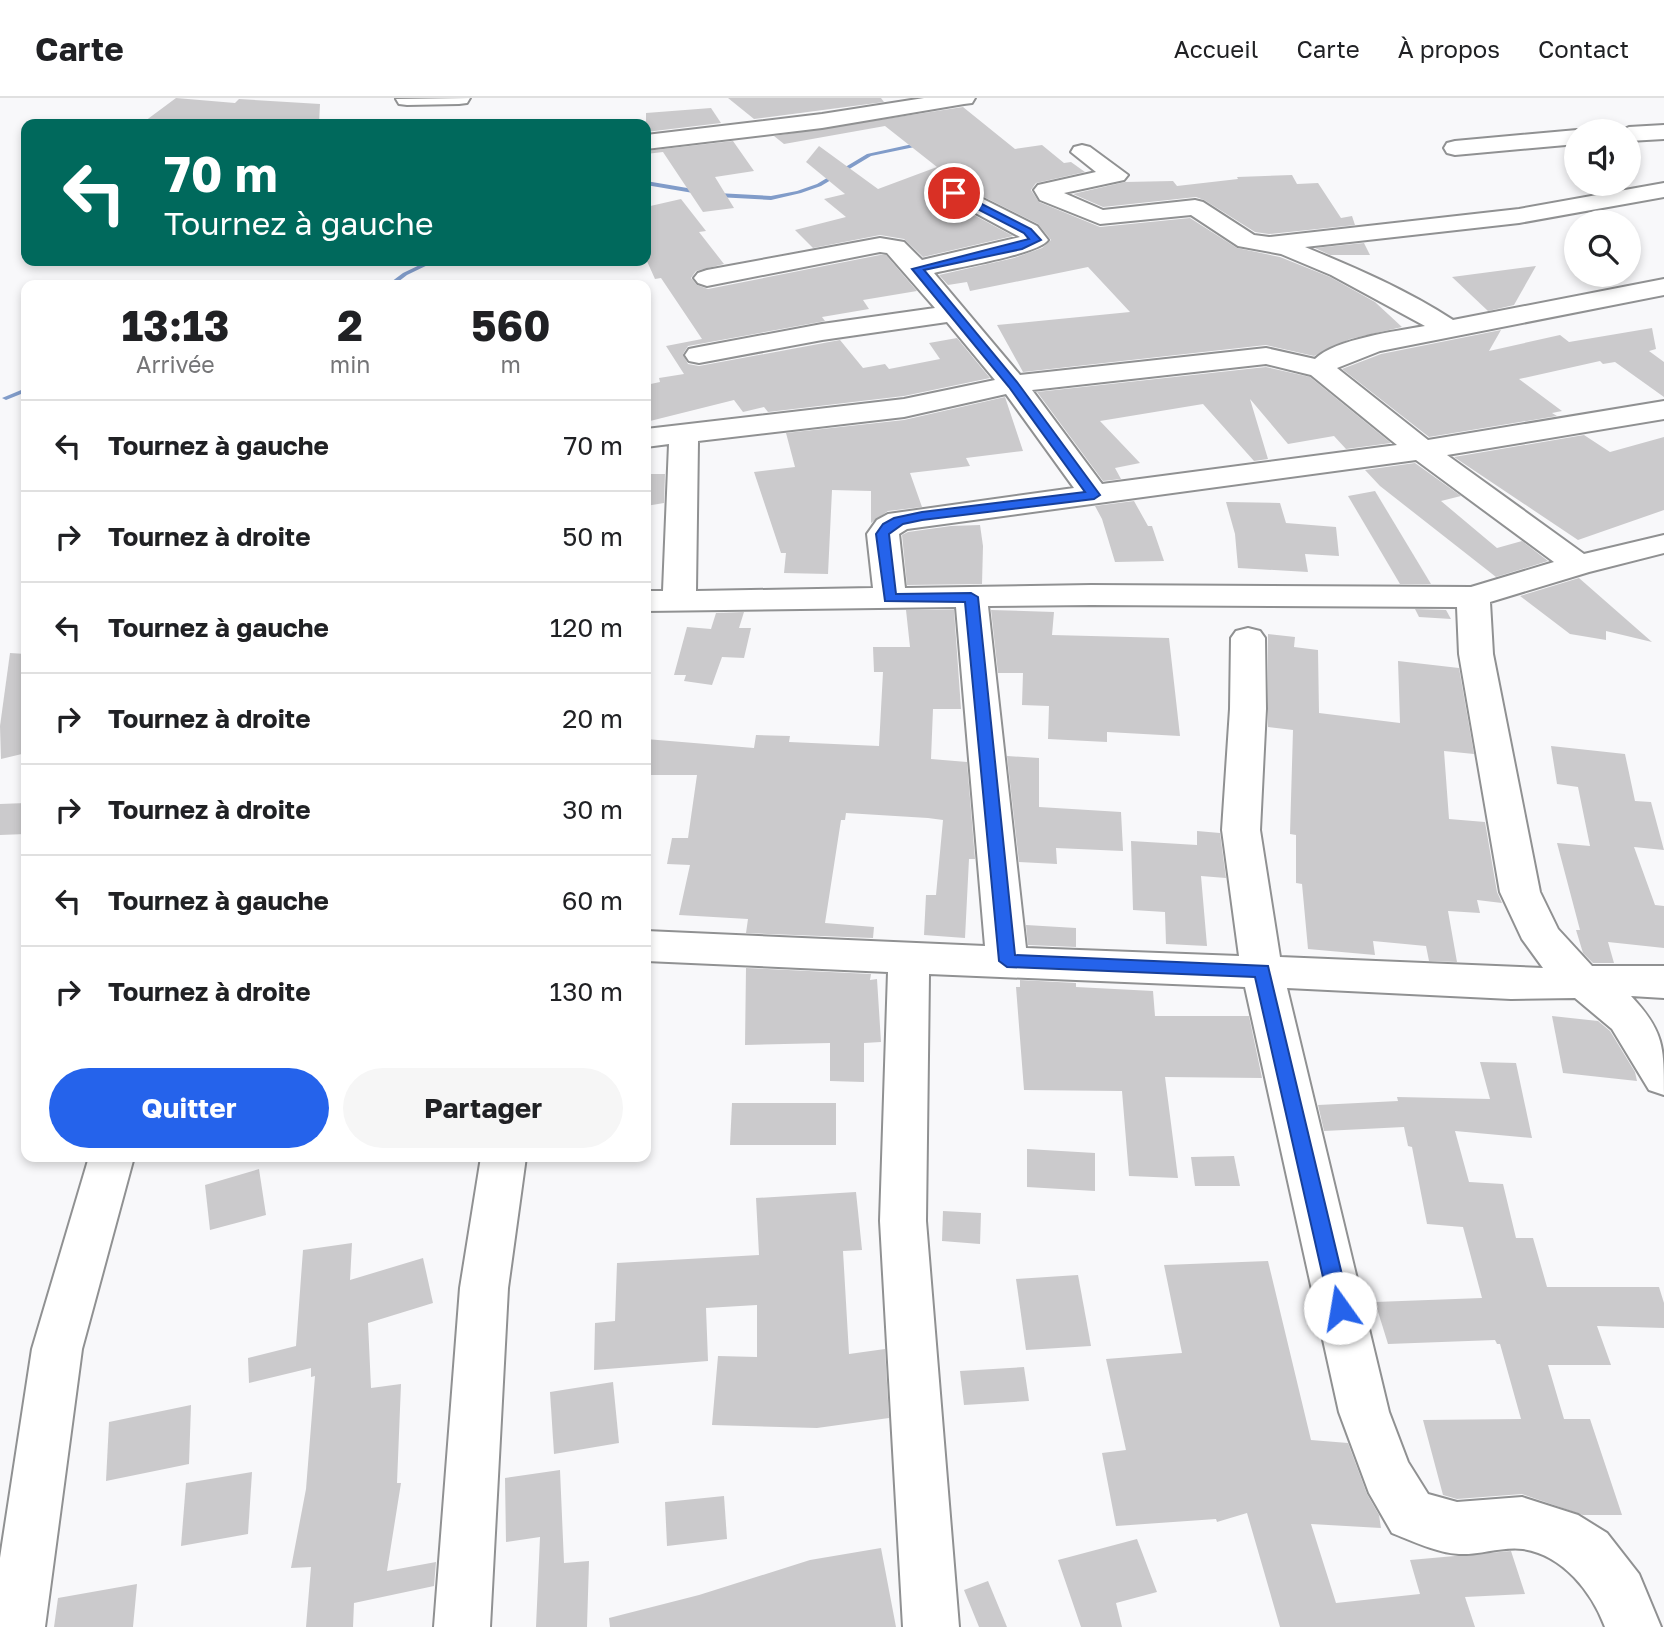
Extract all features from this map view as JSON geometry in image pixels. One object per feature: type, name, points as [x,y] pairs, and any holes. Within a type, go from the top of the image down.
[{"type":"street","points":[[404,104],[459,98]]},
{"type":"street","points":[[651,141],[822,121],[964,98]]},
{"type":"street","points":[[1641,133],[1664,132]]},
{"type":"street","points":[[1455,148],[1564,138]]},
{"type":"street","points":[[1082,152],[1116,175],[1056,187],[1046,190],[1048,195],[1100,217],[1120,217],[1191,206],[1202,210],[1247,241],[1271,243],[1519,216],[1664,190]]},
{"type":"street","points":[[917,269],[1035,240],[1028,231],[941,185]]},
{"type":"street","points":[[1271,243],[1340,270],[1416,308],[1448,329]]},
{"type":"street","points":[[707,278],[880,245],[895,247],[917,269],[1013,384],[1094,495]]},
{"type":"street","points":[[1321,369],[1331,359],[1348,352],[1448,329],[1664,287]]},
{"type":"street","points":[[699,355],[822,332],[953,313]]},
{"type":"street","points":[[651,437],[904,408],[1013,384],[1248,356],[1289,359],[1321,369],[1422,450],[1578,565]]},
{"type":"street","points":[[890,598],[883,534],[887,527],[899,521],[1422,450],[1664,410]]},
{"type":"street","points":[[679,600],[684,432]]},
{"type":"street","points":[[651,601],[1091,595],[1473,597],[1578,565],[1664,544]]},
{"type":"street","points":[[971,597],[1007,961]]},
{"type":"street","points":[[1473,597],[1476,654],[1520,892],[1527,915],[1540,938],[1581,981],[1611,1002],[1627,1018],[1647,1045],[1664,1077]]},
{"type":"street","points":[[1248,638],[1248,709],[1241,830],[1262,971],[1364,1412],[1387,1475],[1410,1515],[1457,1528],[1522,1523],[1559,1533],[1569,1539],[1588,1552],[1620,1593],[1633,1627]]},
{"type":"street","points":[[651,946],[909,960],[1007,961],[1517,983],[1664,982]]},
{"type":"street","points":[[909,960],[903,1220],[931,1627]]},
{"type":"street","points":[[17,1627],[57,1349],[110,1162]]},
{"type":"street","points":[[462,1627],[484,1288],[502,1162]]},
{"type":"building","points":[[176,98],[235,103],[239,99],[320,104],[319,119],[148,119]]},
{"type":"building","points":[[728,98],[881,98],[884,102],[754,119]]},
{"type":"building","points":[[963,107],[1015,149],[1042,145],[1064,163],[1071,162],[1085,172],[1036,183],[1031,190],[1039,202],[1100,227],[1190,218],[1237,248],[1280,257],[1330,277],[1375,302],[1402,327],[1350,339],[1314,356],[1266,345],[1023,372],[997,325],[1130,312],[1088,267],[970,291],[967,282],[948,285],[939,275],[1014,258],[1042,248],[1051,240],[1038,224],[942,176],[932,177],[927,183],[931,192],[1013,236],[923,257],[904,239],[880,235],[813,248],[795,230],[846,217],[824,199],[845,194],[806,162],[819,146],[878,189],[937,167],[885,126],[784,144],[774,136]]},
{"type":"building","points":[[711,108],[721,123],[651,131],[651,119],[646,119],[646,113]]},
{"type":"building","points":[[733,141],[754,171],[715,177],[734,208],[703,212],[663,152],[651,153],[651,150]]},
{"type":"building","points":[[1292,175],[1297,184],[1318,183],[1341,218],[1352,216],[1355,225],[1269,234],[1255,232],[1196,197],[1103,207],[1073,194],[1125,182],[1173,181],[1177,186],[1238,179],[1237,177]]},
{"type":"building","points":[[681,199],[706,231],[699,232],[724,264],[696,271],[691,278],[697,285],[708,289],[886,255],[917,291],[863,300],[869,309],[822,317],[825,321],[688,346],[683,354],[688,364],[699,366],[840,340],[863,368],[885,364],[889,369],[940,359],[929,343],[957,338],[990,378],[904,396],[768,412],[764,407],[743,412],[734,400],[651,421],[651,384],[660,382],[659,378],[684,374],[666,346],[702,339],[661,278],[655,279],[649,266],[651,206]]},
{"type":"building","points":[[1364,243],[1370,255],[1330,255],[1315,248]]},
{"type":"building","points":[[1536,266],[1514,305],[1488,311],[1452,277]]},
{"type":"building","points":[[1652,328],[1656,349],[1649,351],[1664,362],[1664,397],[1615,362],[1603,364],[1600,361],[1519,379],[1562,411],[1552,413],[1557,416],[1429,437],[1342,369],[1381,354],[1501,330],[1489,351],[1560,335],[1569,342]]},
{"type":"building","points":[[1266,367],[1310,377],[1391,443],[1346,449],[1334,436],[1288,444],[1250,399],[1268,459],[1254,461],[1203,404],[1100,421],[1140,463],[1115,468],[1121,479],[1103,481],[1037,392]]},
{"type":"building","points":[[1005,397],[1023,451],[966,458],[970,466],[910,473],[922,507],[888,511],[871,523],[871,491],[832,490],[828,574],[784,573],[786,553],[781,553],[754,472],[795,467],[786,433],[904,420]]},
{"type":"building","points":[[1584,435],[1610,452],[1664,437],[1664,510],[1578,540],[1454,457]]},
{"type":"building","points":[[1415,463],[1461,496],[1441,501],[1497,548],[1522,541],[1548,561],[1496,577],[1380,486],[1365,470]]},
{"type":"building","points":[[651,474],[665,474],[664,503],[651,505]]},
{"type":"building","points":[[1375,491],[1431,584],[1400,584],[1348,496]]},
{"type":"building","points":[[1134,501],[1148,526],[1152,526],[1164,561],[1115,562],[1102,519],[1095,506]]},
{"type":"building","points":[[1226,502],[1280,503],[1286,523],[1336,527],[1339,556],[1305,554],[1308,572],[1238,568],[1235,534]]},
{"type":"building","points":[[980,525],[983,546],[982,584],[907,585],[902,535],[951,526]]},
{"type":"building","points":[[1579,578],[1652,642],[1606,631],[1606,640],[1570,634],[1520,596]]},
{"type":"building","points":[[1415,609],[1446,610],[1451,619],[1419,617]]},
{"type":"building","points":[[906,610],[954,610],[961,709],[933,709],[931,759],[967,762],[975,859],[969,859],[965,938],[924,935],[926,895],[936,895],[943,820],[928,818],[846,813],[845,820],[841,820],[825,923],[874,927],[873,938],[746,933],[748,919],[679,915],[690,865],[667,864],[672,838],[688,838],[697,775],[651,775],[651,739],[754,748],[756,735],[790,736],[789,742],[879,746],[883,672],[874,672],[873,647],[910,647]]},
{"type":"building","points":[[991,610],[1054,612],[1052,635],[1169,638],[1180,736],[1107,732],[1107,742],[1048,739],[1049,706],[1022,705],[1023,673],[998,673]]},
{"type":"building","points":[[744,612],[739,628],[751,628],[744,658],[722,657],[712,685],[684,681],[686,675],[674,675],[687,627],[711,629],[716,613]]},
{"type":"building","points":[[1268,634],[1295,637],[1294,647],[1318,650],[1319,713],[1400,723],[1398,661],[1459,668],[1474,754],[1444,751],[1449,819],[1485,822],[1497,892],[1502,903],[1477,900],[1480,913],[1448,911],[1457,962],[1429,961],[1426,946],[1373,941],[1375,955],[1308,949],[1302,884],[1296,883],[1296,835],[1290,834],[1293,730],[1268,727]]},
{"type":"building","points":[[10,653],[21,654],[21,754],[1,759],[0,726]]},
{"type":"building","points":[[1551,746],[1625,754],[1635,801],[1651,802],[1664,850],[1634,847],[1655,905],[1664,906],[1664,948],[1608,942],[1614,963],[1593,963],[1583,953],[1576,930],[1580,930],[1557,843],[1590,846],[1578,787],[1557,784]]},
{"type":"building","points":[[1007,756],[1039,758],[1039,807],[1121,812],[1123,851],[1056,848],[1057,864],[1019,862]]},
{"type":"building","points":[[21,803],[21,834],[0,835],[0,804]]},
{"type":"building","points":[[1197,831],[1220,833],[1226,878],[1201,876],[1207,946],[1166,944],[1165,912],[1133,910],[1131,841],[1197,845]]},
{"type":"building","points":[[1026,925],[1076,928],[1076,947],[1028,945]]},
{"type":"building","points":[[746,968],[871,974],[870,980],[877,979],[881,1042],[864,1043],[864,1082],[830,1081],[830,1043],[745,1045]]},
{"type":"building","points":[[1020,980],[1076,983],[1076,987],[1153,991],[1155,1016],[1249,1016],[1262,1078],[1165,1077],[1178,1178],[1129,1176],[1122,1091],[1024,1090],[1016,987],[1020,987]]},
{"type":"building","points":[[1552,1016],[1598,1021],[1610,1031],[1635,1072],[1637,1081],[1563,1073]]},
{"type":"building","points":[[1480,1062],[1516,1063],[1532,1138],[1455,1131],[1469,1182],[1503,1184],[1516,1238],[1533,1238],[1547,1287],[1659,1287],[1664,1303],[1664,1328],[1597,1326],[1611,1365],[1548,1365],[1564,1419],[1590,1419],[1622,1515],[1583,1515],[1522,1494],[1457,1499],[1443,1495],[1423,1420],[1521,1419],[1500,1344],[1495,1340],[1388,1344],[1375,1302],[1482,1298],[1463,1227],[1427,1224],[1412,1147],[1408,1146],[1404,1127],[1324,1131],[1318,1105],[1398,1101],[1397,1097],[1490,1099]]},
{"type":"building","points":[[732,1103],[836,1103],[836,1145],[730,1145]]},
{"type":"building","points":[[1027,1149],[1095,1153],[1095,1191],[1027,1187]]},
{"type":"building","points":[[1234,1156],[1240,1186],[1195,1186],[1191,1157]]},
{"type":"building","points":[[259,1169],[266,1215],[210,1230],[205,1185]]},
{"type":"building","points":[[856,1192],[862,1250],[843,1251],[849,1354],[885,1349],[889,1418],[817,1428],[712,1425],[718,1356],[757,1357],[757,1305],[706,1308],[708,1361],[594,1370],[595,1323],[615,1321],[617,1263],[759,1255],[756,1198]]},
{"type":"building","points":[[943,1211],[981,1213],[980,1244],[942,1241]]},
{"type":"building","points":[[352,1243],[350,1280],[423,1258],[433,1303],[368,1323],[371,1388],[401,1384],[397,1483],[401,1483],[387,1571],[436,1562],[434,1586],[354,1603],[353,1627],[306,1627],[311,1567],[291,1568],[306,1489],[315,1376],[311,1377],[311,1368],[249,1383],[248,1358],[296,1346],[303,1250]]},
{"type":"building","points":[[1268,1261],[1311,1440],[1348,1443],[1367,1494],[1379,1515],[1381,1528],[1311,1524],[1336,1603],[1420,1594],[1410,1560],[1511,1551],[1525,1594],[1465,1597],[1475,1627],[1280,1627],[1247,1513],[1217,1522],[1216,1519],[1116,1526],[1102,1453],[1126,1450],[1106,1359],[1182,1353],[1164,1265]]},
{"type":"building","points":[[1078,1275],[1091,1346],[1026,1350],[1016,1279]]},
{"type":"building","points":[[1024,1367],[1029,1401],[964,1405],[960,1371]]},
{"type":"building","points":[[613,1382],[619,1443],[554,1454],[550,1392]]},
{"type":"building","points":[[191,1405],[189,1464],[106,1481],[109,1422]]},
{"type":"building","points":[[560,1470],[564,1563],[589,1561],[587,1627],[536,1627],[540,1537],[506,1542],[505,1478]]},
{"type":"building","points":[[252,1472],[248,1534],[181,1546],[186,1483]]},
{"type":"building","points":[[724,1496],[727,1539],[667,1546],[665,1502]]},
{"type":"building","points":[[1137,1539],[1157,1592],[1116,1603],[1122,1627],[1081,1627],[1058,1560]]},
{"type":"building","points":[[881,1548],[896,1627],[610,1627],[609,1618],[699,1595],[810,1560]]},
{"type":"building","points":[[988,1581],[1007,1627],[979,1627],[964,1590]]},
{"type":"building","points":[[137,1584],[133,1627],[54,1627],[58,1598]]},
{"type":"waterway","points":[[717,195],[771,198],[799,192],[819,185],[869,155],[922,144]]},
{"type":"waterway","points":[[651,184],[699,192]]},
{"type":"waterway","points":[[397,280],[422,266]]},
{"type":"waterway","points":[[6,398],[21,392]]},
{"type":"route","points":[[954,193],[1028,231],[1035,240],[917,269],[1013,384],[1094,495],[922,516],[899,521],[887,527],[883,534],[890,598],[971,597],[1007,961],[1262,971],[1340,1308]]}]
